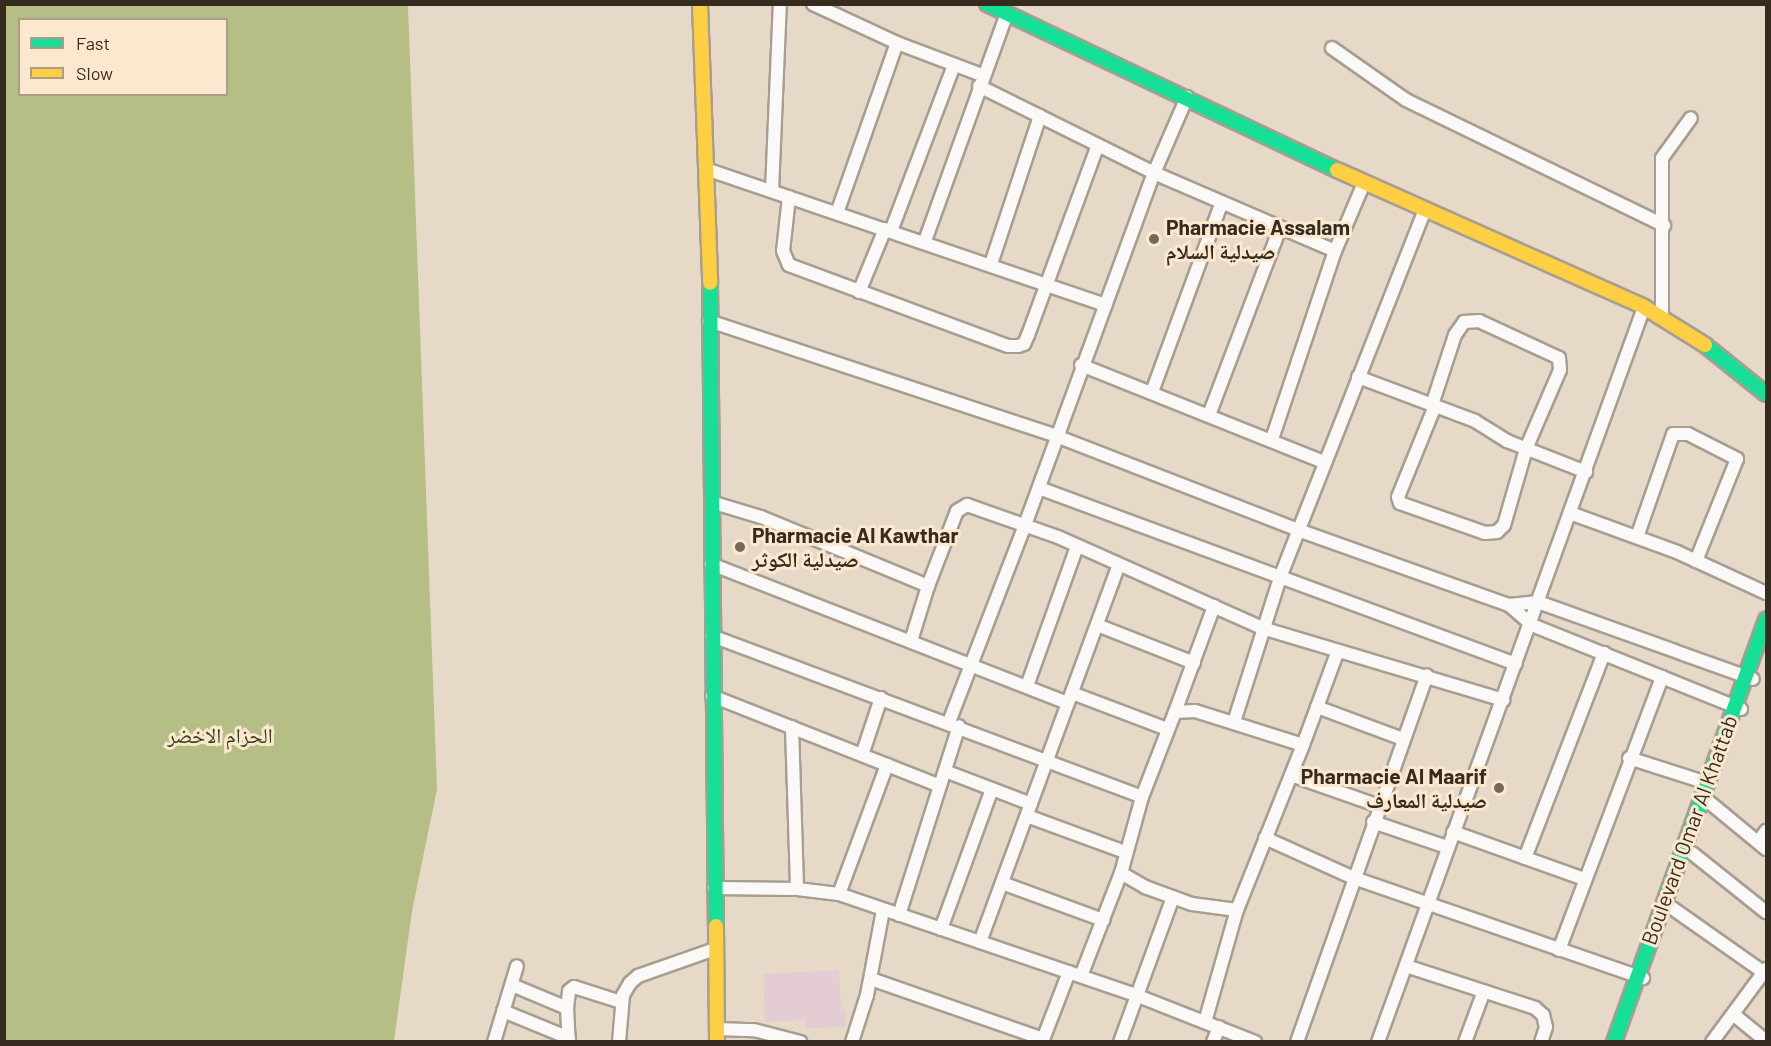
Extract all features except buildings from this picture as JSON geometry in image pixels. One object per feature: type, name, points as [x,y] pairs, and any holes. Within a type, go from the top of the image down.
[{"type":"street","points":[[700,4],[709,171],[712,696],[717,1035],[754,1030],[792,1040]]},
{"type":"street","points":[[772,191],[780,4]]},
{"type":"street","points":[[813,4],[897,43],[954,65],[1040,116],[1154,173],[1335,251]]},
{"type":"street","points":[[987,4],[1364,183],[1644,307],[1703,343],[1767,394]]},
{"type":"street","points":[[925,241],[980,81],[1007,13]]},
{"type":"street","points":[[837,213],[897,43]]},
{"type":"street","points":[[1332,48],[1406,100],[1664,225]]},
{"type":"street","points":[[859,292],[888,230],[954,65]]},
{"type":"street","points":[[899,915],[945,771],[954,724],[973,664],[1026,525],[1081,365],[1106,305],[1154,173],[1187,97]]},
{"type":"street","points":[[990,264],[1040,116]]},
{"type":"street","points":[[1662,316],[1664,225],[1662,158],[1691,118]]},
{"type":"street","points":[[789,197],[783,251],[789,265],[1008,346],[1024,344],[1045,282],[1098,145]]},
{"type":"street","points":[[709,171],[925,241],[1106,305]]},
{"type":"street","points":[[1272,439],[1335,251],[1364,183]]},
{"type":"street","points":[[1152,392],[1222,202]]},
{"type":"street","points":[[1234,722],[1262,628],[1323,462],[1425,210]]},
{"type":"street","points":[[1209,415],[1280,228]]},
{"type":"street","points":[[1378,1041],[1453,832],[1532,624],[1644,307]]},
{"type":"street","points":[[709,321],[1056,436],[1298,530],[1509,604],[1532,624],[1738,708]]},
{"type":"street","points":[[1479,321],[1557,355],[1560,370],[1526,449],[1504,525],[1497,532],[1485,534],[1406,507],[1398,497],[1433,405],[1455,335],[1464,322],[1479,321]]},
{"type":"street","points":[[1081,365],[1272,439],[1323,462]]},
{"type":"street","points":[[1358,377],[1475,421],[1526,449],[1586,472]]},
{"type":"street","points":[[1636,537],[1673,434],[1688,434],[1737,459],[1696,561]]},
{"type":"street","points":[[1039,488],[1281,575],[1516,664]]},
{"type":"street","points":[[711,502],[760,517],[928,586]]},
{"type":"street","points":[[911,641],[928,586],[963,507],[1026,525],[1262,628],[1336,653],[1427,675],[1503,700]]},
{"type":"street","points":[[1570,513],[1696,561],[1767,593]]},
{"type":"street","points":[[1028,686],[1077,546]]},
{"type":"street","points":[[711,564],[1028,686],[1167,729]]},
{"type":"street","points":[[980,942],[1119,565]]},
{"type":"street","points":[[1509,604],[1539,602],[1749,678]]},
{"type":"street","points":[[870,979],[1043,1040],[1103,920],[1121,873],[1142,797],[1214,606]]},
{"type":"street","name":"Boulevard Omar Al Khattab","points":[[1624,1041],[1641,978],[1707,783],[1738,708],[1767,620]]},
{"type":"street","points":[[1097,625],[1194,663]]},
{"type":"street","points":[[712,636],[954,724],[1142,797]]},
{"type":"street","name":"Boulevard Omar Al Khattab","points":[[1749,678],[1767,644]]},
{"type":"street","points":[[1205,1022],[1237,910],[1303,745],[1336,653]]},
{"type":"street","points":[[1525,858],[1604,653]]},
{"type":"street","points":[[1297,1041],[1427,675]]},
{"type":"street","points":[[1559,950],[1629,758],[1662,677]]},
{"type":"street","points":[[712,696],[940,786]]},
{"type":"street","points":[[862,755],[881,698]]},
{"type":"street","points":[[1317,707],[1403,739]]},
{"type":"street","name":"Boulevard Omar Al Khattab","points":[[1614,1041],[1672,908],[1709,802],[1738,708]]},
{"type":"street","points":[[1175,712],[1195,711],[1303,745]]},
{"type":"street","points":[[792,727],[796,889]]},
{"type":"street","points":[[1629,758],[1707,783]]},
{"type":"street","points":[[839,894],[887,765]]},
{"type":"street","points":[[945,771],[992,789],[1029,810],[1125,852]]},
{"type":"street","points":[[1291,775],[1379,806]]},
{"type":"street","points":[[941,929],[992,789]]},
{"type":"street","points":[[1709,802],[1762,845],[1767,831]]},
{"type":"street","points":[[1373,822],[1448,847]]},
{"type":"street","points":[[1453,832],[1584,879]]},
{"type":"street","points":[[1265,838],[1354,878],[1641,978]]},
{"type":"street","points":[[1692,853],[1767,912]]},
{"type":"street","points":[[1121,873],[1173,897],[1209,909],[1237,910]]},
{"type":"street","points":[[1002,883],[1103,920]]},
{"type":"street","points":[[714,888],[796,889],[839,894],[1138,996],[1255,1041]]},
{"type":"street","points":[[1120,1041],[1173,897]]},
{"type":"street","points":[[1672,908],[1766,972],[1712,1041]]},
{"type":"street","points":[[852,1041],[870,979],[883,910]]},
{"type":"street","points":[[619,1041],[621,1002],[630,983],[638,976],[715,949]]},
{"type":"street","points":[[495,1041],[517,966]]},
{"type":"street","points":[[1406,966],[1535,1008],[1543,1015],[1546,1027],[1541,1041]]},
{"type":"street","points":[[512,984],[567,1008]]},
{"type":"street","points":[[503,1011],[569,1040],[567,1008],[569,992],[574,987],[621,1002]]},
{"type":"street","points":[[1465,1041],[1484,991]]},
{"type":"street","points":[[1733,1014],[1767,1041]]},
{"type":"street","points":[[1213,1041],[1219,1027]]},
{"type":"green space","name":"الحزام الاخضر","points":[[5,4],[408,5],[437,789],[412,911],[394,1041],[5,1041]]},
{"type":"traffic: fast","points":[[987,4],[1337,170]]},
{"type":"traffic: fast","points":[[710,283],[716,926]]},
{"type":"traffic: fast","points":[[1705,345],[1766,394]]},
{"type":"traffic: fast","points":[[1614,1042],[1766,619]]},
{"type":"traffic: slow","points":[[700,4],[710,283]]},
{"type":"traffic: slow","points":[[1337,170],[1644,307],[1705,345]]},
{"type":"traffic: slow","points":[[716,926],[717,1042]]},
{"type":"place","name":"Pharmacie Assalam صيدلية السلام","points":[[1154,239]]},
{"type":"place","name":"Pharmacie Al Kawthar صيدلية الكوثر","points":[[740,547]]},
{"type":"place","name":"Pharmacie Al Maarif صيدلية المعارف","points":[[1499,788]]}]
